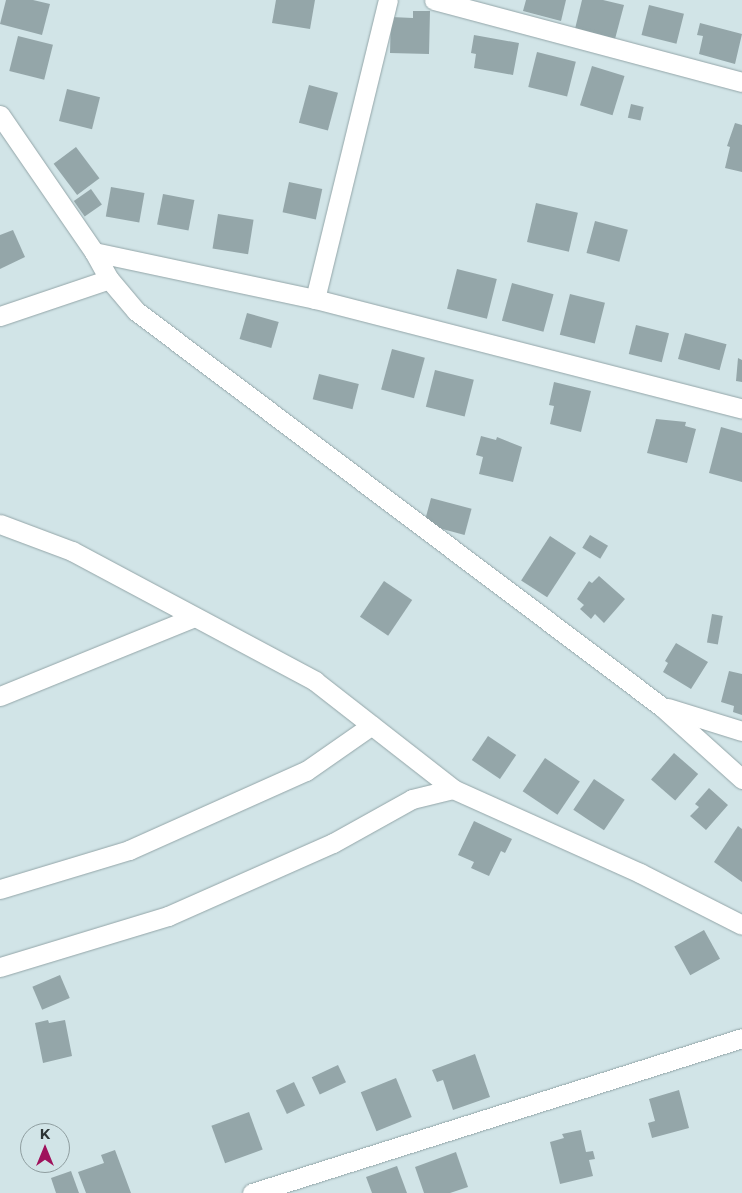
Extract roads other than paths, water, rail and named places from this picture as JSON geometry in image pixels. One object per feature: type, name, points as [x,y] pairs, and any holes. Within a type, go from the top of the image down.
[{"type":"street","points":[[315,300],[388,0]]},
{"type":"street","points":[[434,0],[742,82]]},
{"type":"street","points":[[0,115],[94,252],[109,279],[136,311],[662,707],[742,779]]},
{"type":"street","points":[[94,252],[315,300],[742,409]]},
{"type":"street","points":[[0,316],[109,279]]},
{"type":"street","points":[[0,524],[72,551],[315,681],[453,790],[640,873],[742,925]]},
{"type":"street","points":[[0,696],[195,617]]},
{"type":"street","points":[[662,707],[742,731]]},
{"type":"street","points":[[0,888],[138,846],[306,771],[372,725]]},
{"type":"street","points":[[0,967],[168,916],[333,843],[412,799],[453,790]]},
{"type":"street","points":[[252,1193],[742,1038]]}]
